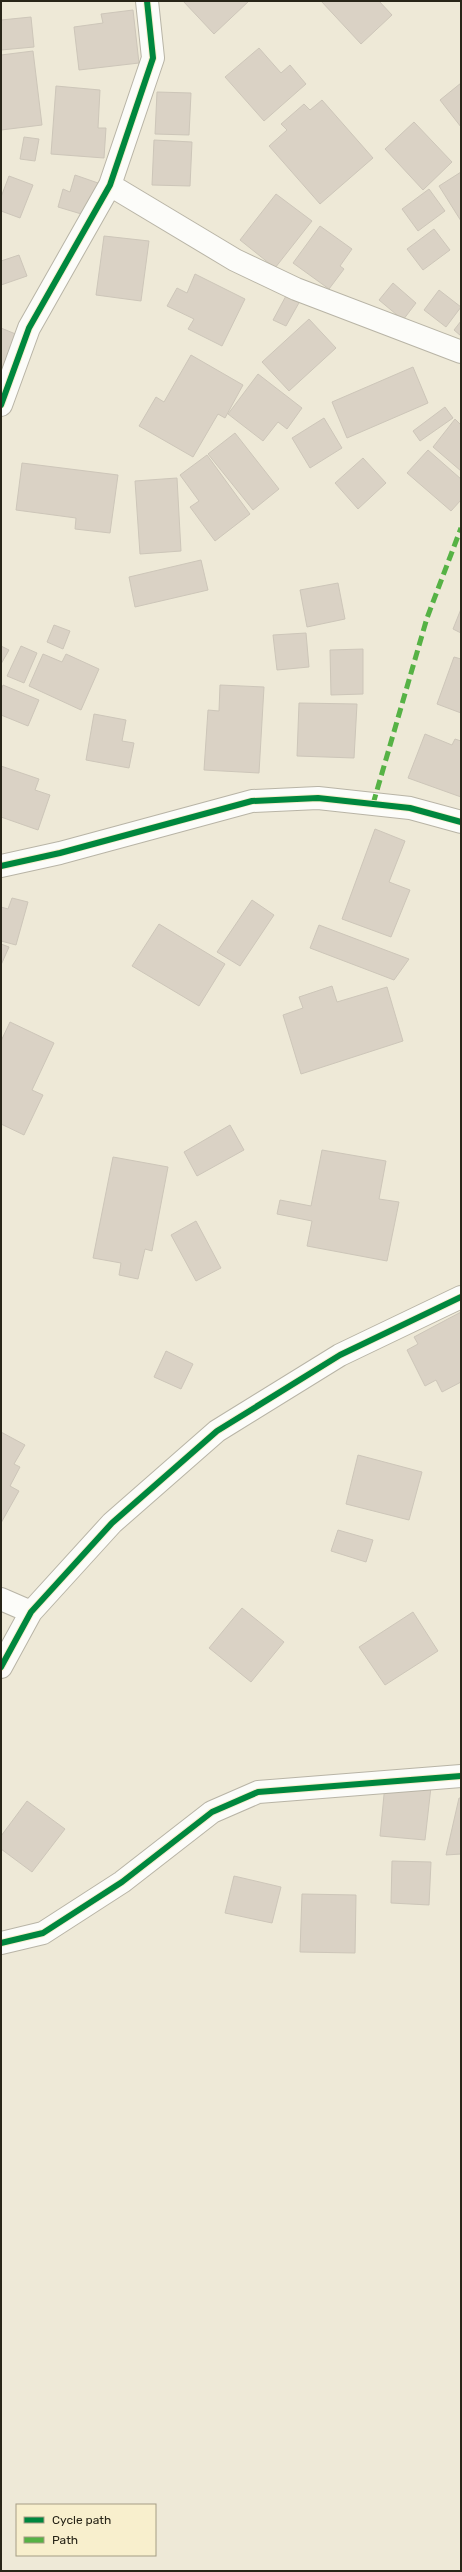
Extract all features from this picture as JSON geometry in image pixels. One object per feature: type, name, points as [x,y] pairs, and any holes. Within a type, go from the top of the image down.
[{"type":"street","points":[[1,405],[29,328],[110,185],[152,58],[147,1]]},
{"type":"street","points":[[110,185],[249,266],[296,289],[461,352]]},
{"type":"street","points":[[1,866],[60,853],[252,801],[318,798],[410,808],[461,822]]},
{"type":"street","points":[[1,1667],[31,1612],[112,1522],[217,1431],[340,1355],[461,1297]]},
{"type":"street","points":[[1,1599],[31,1612]]},
{"type":"street","points":[[1,1943],[43,1933],[122,1882],[212,1812],[258,1792],[461,1776]]},
{"type":"building","points":[[183,1],[249,1],[214,34]]},
{"type":"building","points":[[321,1],[379,1],[392,15],[361,44]]},
{"type":"building","points":[[133,10],[139,63],[79,70],[74,27],[103,23],[101,14]]},
{"type":"building","points":[[31,17],[34,47],[1,50],[1,20]]},
{"type":"building","points":[[259,48],[281,73],[290,65],[306,84],[264,121],[225,77]]},
{"type":"building","points":[[33,51],[42,125],[1,130],[1,55]]},
{"type":"building","points":[[461,83],[461,127],[440,100]]},
{"type":"building","points":[[56,86],[100,90],[98,128],[106,128],[104,158],[51,154]]},
{"type":"building","points":[[157,92],[191,93],[189,135],[155,134]]},
{"type":"building","points":[[322,100],[373,158],[320,204],[269,146],[287,130],[281,124],[304,104],[310,110]]},
{"type":"building","points":[[414,122],[452,162],[423,190],[385,149]]},
{"type":"building","points":[[24,137],[39,139],[35,161],[20,159]]},
{"type":"building","points":[[154,140],[192,142],[190,186],[152,185]]},
{"type":"building","points":[[461,172],[461,221],[439,186]]},
{"type":"building","points":[[75,175],[98,183],[88,216],[58,207],[63,189],[70,192]]},
{"type":"building","points":[[9,176],[33,185],[20,218],[1,211],[1,197]]},
{"type":"building","points":[[429,189],[445,211],[418,231],[402,209]]},
{"type":"building","points":[[276,194],[312,221],[275,268],[240,240]]},
{"type":"building","points":[[320,226],[352,249],[340,266],[344,269],[329,289],[293,263]]},
{"type":"building","points":[[434,229],[450,250],[423,270],[407,249]]},
{"type":"building","points":[[104,236],[149,241],[141,301],[96,295]]},
{"type":"building","points":[[19,255],[27,276],[1,285],[1,261]]},
{"type":"building","points":[[195,274],[245,299],[222,346],[188,329],[194,319],[167,306],[177,288],[187,293]]},
{"type":"building","points":[[393,283],[416,303],[403,320],[379,300]]},
{"type":"building","points":[[439,290],[461,307],[446,327],[424,310]]},
{"type":"building","points":[[287,294],[300,301],[286,326],[273,320]]},
{"type":"building","points":[[309,319],[336,348],[289,391],[262,362]]},
{"type":"building","points":[[461,321],[461,336],[454,330]]},
{"type":"building","points":[[1,328],[18,335],[1,378]]},
{"type":"building","points":[[191,355],[243,385],[225,418],[218,414],[193,457],[139,426],[156,397],[164,402]]},
{"type":"building","points":[[413,367],[428,403],[347,438],[332,402]]},
{"type":"building","points":[[258,374],[302,408],[287,429],[278,422],[263,441],[228,414]]},
{"type":"building","points":[[445,407],[453,418],[420,441],[413,431]]},
{"type":"building","points":[[324,418],[342,448],[310,468],[292,438]]},
{"type":"building","points":[[455,419],[461,425],[461,471],[433,447]]},
{"type":"building","points":[[235,433],[279,489],[253,510],[208,454]]},
{"type":"building","points":[[428,450],[461,479],[461,500],[451,511],[407,473]]},
{"type":"building","points":[[207,455],[250,514],[215,541],[190,507],[199,501],[180,475]]},
{"type":"building","points":[[363,458],[386,483],[358,509],[335,483]]},
{"type":"building","points":[[22,463],[118,475],[110,533],[75,529],[76,518],[16,510]]},
{"type":"building","points":[[177,478],[181,551],[140,554],[135,481]]},
{"type":"building","points":[[201,560],[208,590],[135,607],[129,577]]},
{"type":"building","points":[[338,583],[345,619],[307,627],[300,590]]},
{"type":"building","points":[[461,609],[461,633],[453,629]]},
{"type":"building","points":[[54,625],[70,631],[63,649],[47,642]]},
{"type":"building","points":[[306,633],[309,667],[277,670],[273,635]]},
{"type":"building","points":[[1,646],[9,650],[1,664]]},
{"type":"building","points":[[21,646],[37,653],[24,683],[7,676]]},
{"type":"building","points":[[363,649],[363,694],[331,695],[330,650]]},
{"type":"building","points":[[43,654],[62,662],[66,654],[99,669],[81,710],[29,686]]},
{"type":"building","points":[[454,657],[461,659],[461,713],[437,704]]},
{"type":"building","points":[[3,685],[39,700],[28,726],[1,715],[1,690]]},
{"type":"building","points":[[220,685],[264,687],[259,773],[204,770],[208,710],[219,711]]},
{"type":"building","points":[[299,703],[357,704],[354,758],[297,756]]},
{"type":"building","points":[[94,714],[126,720],[122,741],[134,743],[129,768],[86,760]]},
{"type":"building","points":[[425,734],[452,745],[455,739],[461,741],[461,797],[408,778]]},
{"type":"building","points":[[1,766],[39,779],[35,790],[50,795],[38,830],[1,817]]},
{"type":"building","points":[[375,829],[405,841],[389,882],[410,890],[391,937],[342,919]]},
{"type":"building","points":[[12,898],[28,902],[16,945],[1,941],[1,907],[8,909]]},
{"type":"building","points":[[252,900],[274,915],[240,966],[217,952]]},
{"type":"building","points":[[159,924],[225,964],[199,1006],[132,966]]},
{"type":"building","points":[[319,925],[409,959],[394,980],[310,948]]},
{"type":"building","points":[[1,944],[9,947],[1,965]]},
{"type":"building","points":[[332,986],[337,1002],[387,987],[403,1041],[301,1074],[283,1015],[303,1008],[299,997]]},
{"type":"building","points":[[10,1022],[54,1043],[32,1090],[43,1095],[24,1135],[1,1124],[1,1041]]},
{"type":"building","points":[[230,1125],[244,1150],[197,1176],[184,1152]]},
{"type":"building","points":[[322,1150],[386,1161],[379,1199],[399,1202],[387,1261],[307,1246],[312,1221],[277,1214],[280,1200],[311,1206]]},
{"type":"building","points":[[113,1157],[168,1167],[152,1251],[145,1249],[138,1279],[119,1275],[121,1263],[93,1258]]},
{"type":"building","points":[[196,1221],[221,1268],[196,1281],[171,1235]]},
{"type":"building","points":[[461,1312],[461,1382],[442,1392],[436,1380],[425,1386],[407,1350],[418,1344],[414,1337]]},
{"type":"building","points":[[166,1351],[193,1364],[181,1389],[154,1377]]},
{"type":"building","points":[[1,1432],[25,1445],[14,1464],[20,1467],[10,1486],[19,1491],[1,1523]]},
{"type":"building","points":[[358,1455],[422,1472],[409,1520],[346,1504]]},
{"type":"building","points":[[338,1530],[373,1540],[366,1562],[331,1551]]},
{"type":"building","points":[[242,1608],[284,1642],[251,1682],[209,1648]]},
{"type":"building","points":[[413,1612],[438,1651],[385,1685],[359,1647]]},
{"type":"building","points":[[386,1774],[432,1778],[425,1840],[380,1836]]},
{"type":"building","points":[[459,1798],[461,1798],[461,1854],[446,1855]]},
{"type":"building","points":[[27,1801],[65,1829],[32,1872],[1,1849],[1,1836]]},
{"type":"building","points":[[392,1861],[431,1862],[429,1905],[391,1903]]},
{"type":"building","points":[[234,1876],[281,1887],[272,1923],[225,1913]]},
{"type":"building","points":[[302,1894],[356,1895],[355,1953],[300,1952]]},
{"type":"marked path","points":[[373,804],[427,618],[461,528]]},
{"type":"cycle path","points":[[1,405],[29,328],[110,185],[153,58],[147,1]]},
{"type":"cycle path","points":[[1,866],[60,853],[252,801],[318,798],[410,808],[461,822]]},
{"type":"cycle path","points":[[1,1667],[31,1612],[112,1523],[217,1431],[340,1355],[461,1297]]},
{"type":"cycle path","points":[[1,1943],[43,1933],[122,1882],[212,1812],[258,1792],[461,1776]]}]
